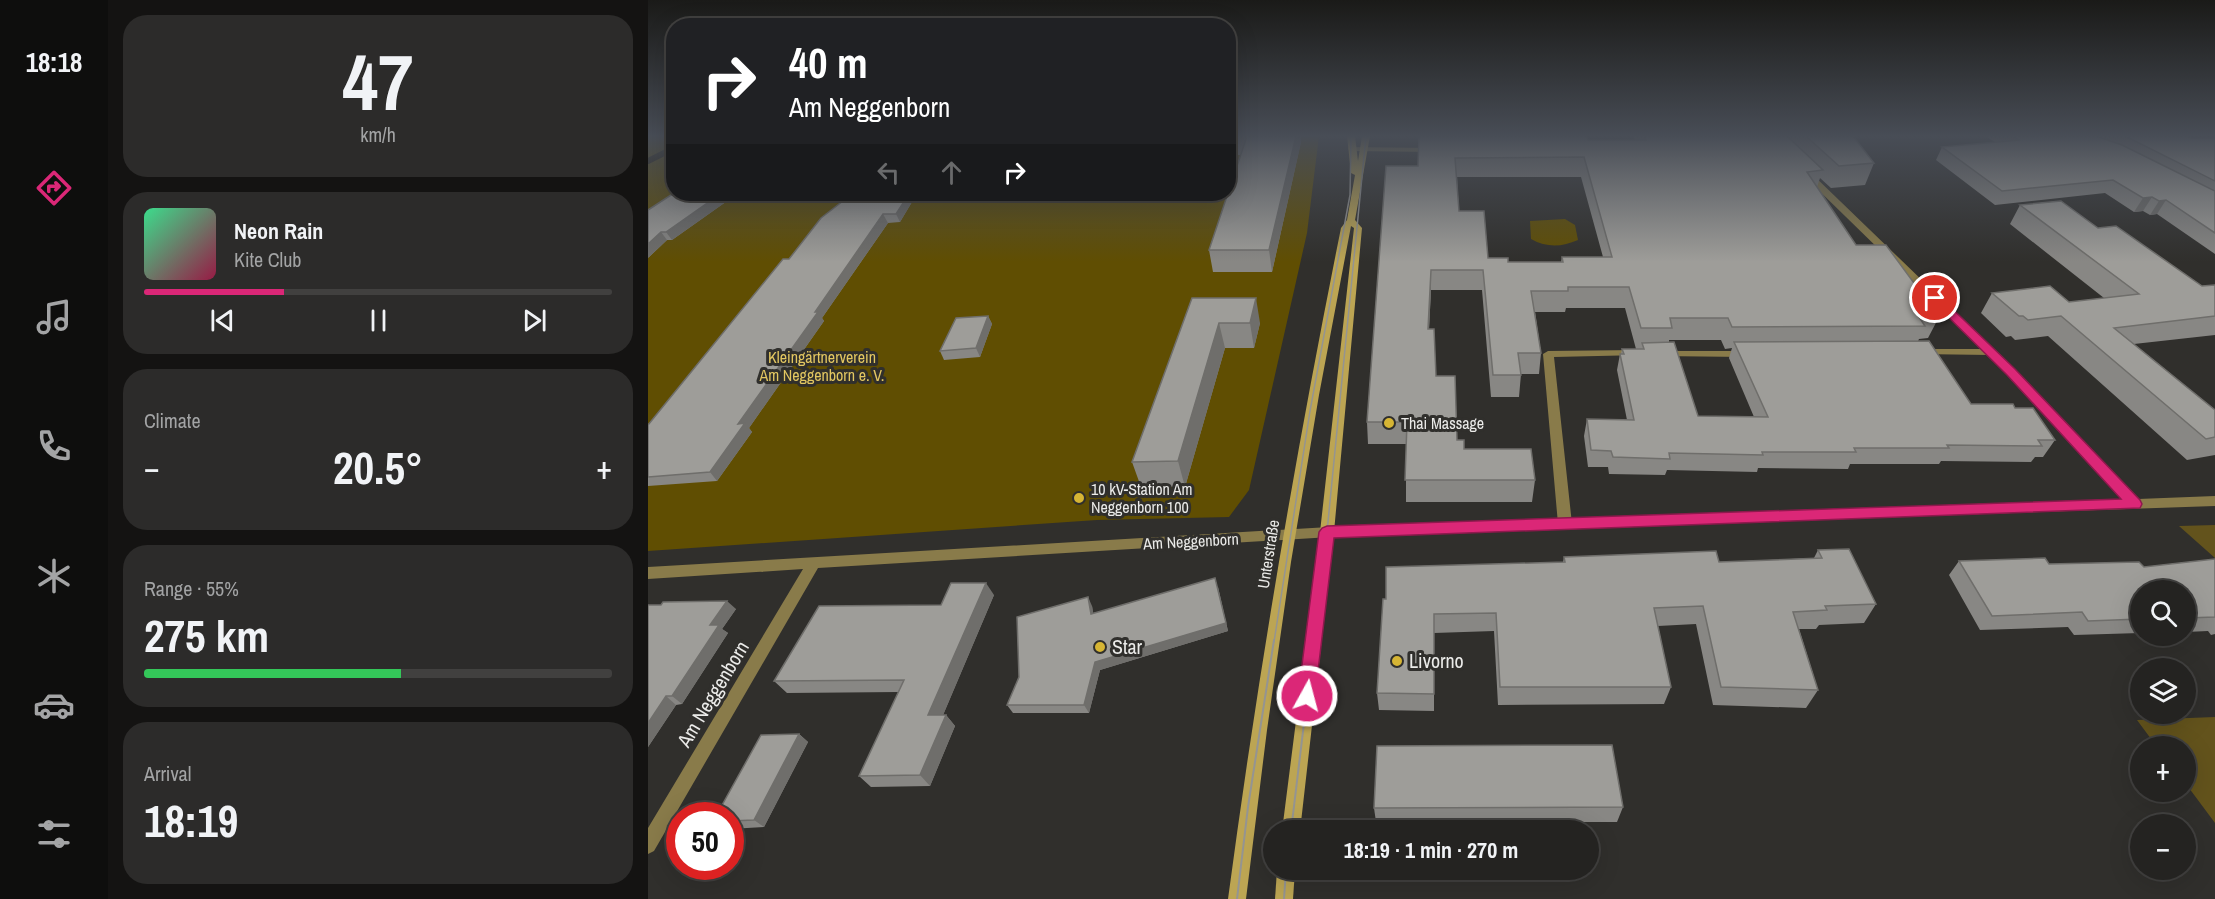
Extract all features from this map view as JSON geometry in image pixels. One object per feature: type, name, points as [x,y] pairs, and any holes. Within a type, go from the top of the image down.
[{"type":"main road","name":"Unterstraße","points":[[1355,178],[1357,193]]},
{"type":"main road","name":"Unterstraße","points":[[1237,899],[1248,807],[1326,322],[1345,228],[1352,220],[1359,178]]},
{"type":"main road","name":"Unterstraße","points":[[1292,820],[1327,532],[1358,228],[1352,220]]},
{"type":"main road","points":[[1284,899],[1285,880]]},
{"type":"street","points":[[1811,178],[1990,352],[2134,504]]},
{"type":"street","points":[[1911,352],[1990,352]]},
{"type":"street","points":[[1565,524],[1548,354],[1758,354]]},
{"type":"street","name":"Am Neggenborn","points":[[648,573],[1327,532],[2215,501]]},
{"type":"street","name":"Am Neggenborn","points":[[648,845],[814,563]]},
{"type":"green space","name":"Kleingärtnerverein Am Neggenborn e. V.","points":[[648,178],[666,178],[666,201],[1236,201],[1236,178],[1314,178],[1307,233],[1249,490],[1229,517],[1097,520],[648,551]]},
{"type":"green space","points":[[1565,219],[1575,225],[1578,240],[1554,246],[1531,239],[1530,221]]},
{"type":"shaded area","points":[[2215,525],[2215,558],[2179,526]]},
{"type":"shaded area","points":[[2215,717],[2215,823],[2196,797],[2196,736],[2149,736],[2140,724],[2196,724],[2196,718]]},
{"type":"building","points":[[1236,178],[1286,178],[1269,250],[1209,250],[1225,201],[1236,201]]},
{"type":"building","points":[[1385,178],[1457,178],[1459,211],[1484,211],[1488,258],[1508,258],[1508,262],[1563,262],[1562,257],[1612,257],[1590,178],[1811,178],[1856,245],[1886,245],[1939,317],[1919,317],[1925,326],[1732,327],[1728,318],[1670,318],[1672,328],[1641,328],[1629,287],[1568,287],[1568,291],[1531,291],[1541,353],[1518,353],[1521,375],[1493,375],[1483,270],[1431,270],[1428,329],[1434,329],[1436,376],[1455,376],[1457,440],[1464,440],[1464,449],[1531,449],[1535,480],[1405,480],[1407,422],[1367,422]]},
{"type":"building","points":[[1984,178],[2189,178],[2215,191],[2215,233],[2166,200],[2143,198],[2113,180],[2002,191]]},
{"type":"building","points":[[666,198],[666,201],[710,201],[666,232],[661,232],[648,244],[648,210]]},
{"type":"building","points":[[843,201],[904,201],[896,214],[883,214],[815,312],[818,312],[738,424],[745,423],[710,472],[648,477],[648,425],[783,259],[789,259],[821,218]]},
{"type":"building","points":[[2061,201],[2098,228],[2116,226],[2202,286],[2215,285],[2215,316],[2114,328],[2215,410],[2215,437],[2206,439],[2061,316],[2028,320],[2019,316],[1992,293],[2050,286],[2069,302],[2139,294],[2020,205]]},
{"type":"building","points":[[1192,298],[1256,298],[1250,323],[1219,323],[1178,461],[1132,462]]},
{"type":"building","points":[[988,316],[976,348],[940,351],[956,318]]},
{"type":"building","points":[[1929,341],[1971,404],[2013,404],[2015,408],[2033,408],[2055,440],[2038,440],[2042,446],[1947,445],[1949,448],[1854,448],[1856,452],[1762,452],[1763,455],[1669,453],[1670,459],[1613,457],[1611,451],[1591,450],[1587,419],[1634,420],[1620,354],[1624,354],[1622,349],[1644,349],[1642,343],[1674,342],[1698,416],[1768,417],[1734,342]]},
{"type":"building","points":[[1849,549],[1876,604],[1825,606],[1827,610],[1793,612],[1818,690],[1721,687],[1703,606],[1654,608],[1671,687],[1500,687],[1496,613],[1434,614],[1434,694],[1377,693],[1383,599],[1386,599],[1386,567],[1565,562],[1564,557],[1716,551],[1719,562],[1822,558],[1818,550]]},
{"type":"building","points":[[2045,558],[2049,564],[2139,562],[2144,567],[2215,559],[2215,617],[2196,618],[2196,580],[2130,580],[2130,619],[2088,621],[2082,612],[1992,616],[1959,561]]},
{"type":"building","name":"Star","points":[[1215,578],[1226,623],[1095,662],[1084,705],[1007,705],[1019,677],[1017,617],[1088,597],[1091,614]]},
{"type":"building","points":[[951,583],[986,583],[928,715],[946,715],[920,775],[859,776],[904,680],[774,681],[819,606],[941,605]]},
{"type":"building","points":[[727,601],[710,625],[719,625],[672,696],[666,696],[648,723],[648,605],[661,605],[663,602]]},
{"type":"building","points":[[799,734],[754,820],[744,820],[744,802],[724,802],[761,735]]},
{"type":"building","points":[[1612,745],[1623,807],[1374,808],[1377,746]]},
{"type":"tram line","points":[[1274,642],[1310,411],[1350,195],[1350,178]]},
{"type":"tram line","points":[[1314,642],[1362,178]]},
{"type":"tram line","points":[[1237,899],[1248,807],[1274,640]]},
{"type":"tram line","points":[[1292,820],[1314,640]]},
{"type":"tram line","points":[[1284,899],[1285,880]]},
{"type":"place","name":"Thai Massage","points":[[1389,423]]},
{"type":"place","name":"10 kV-Station Am Neggenborn 100","points":[[1079,498]]},
{"type":"place","name":"Star","points":[[1100,647]]},
{"type":"place","name":"Livorno","points":[[1397,661]]},
{"type":"route","points":[[1307,696],[1327,532],[2134,504],[2011,372],[1935,298]]}]
